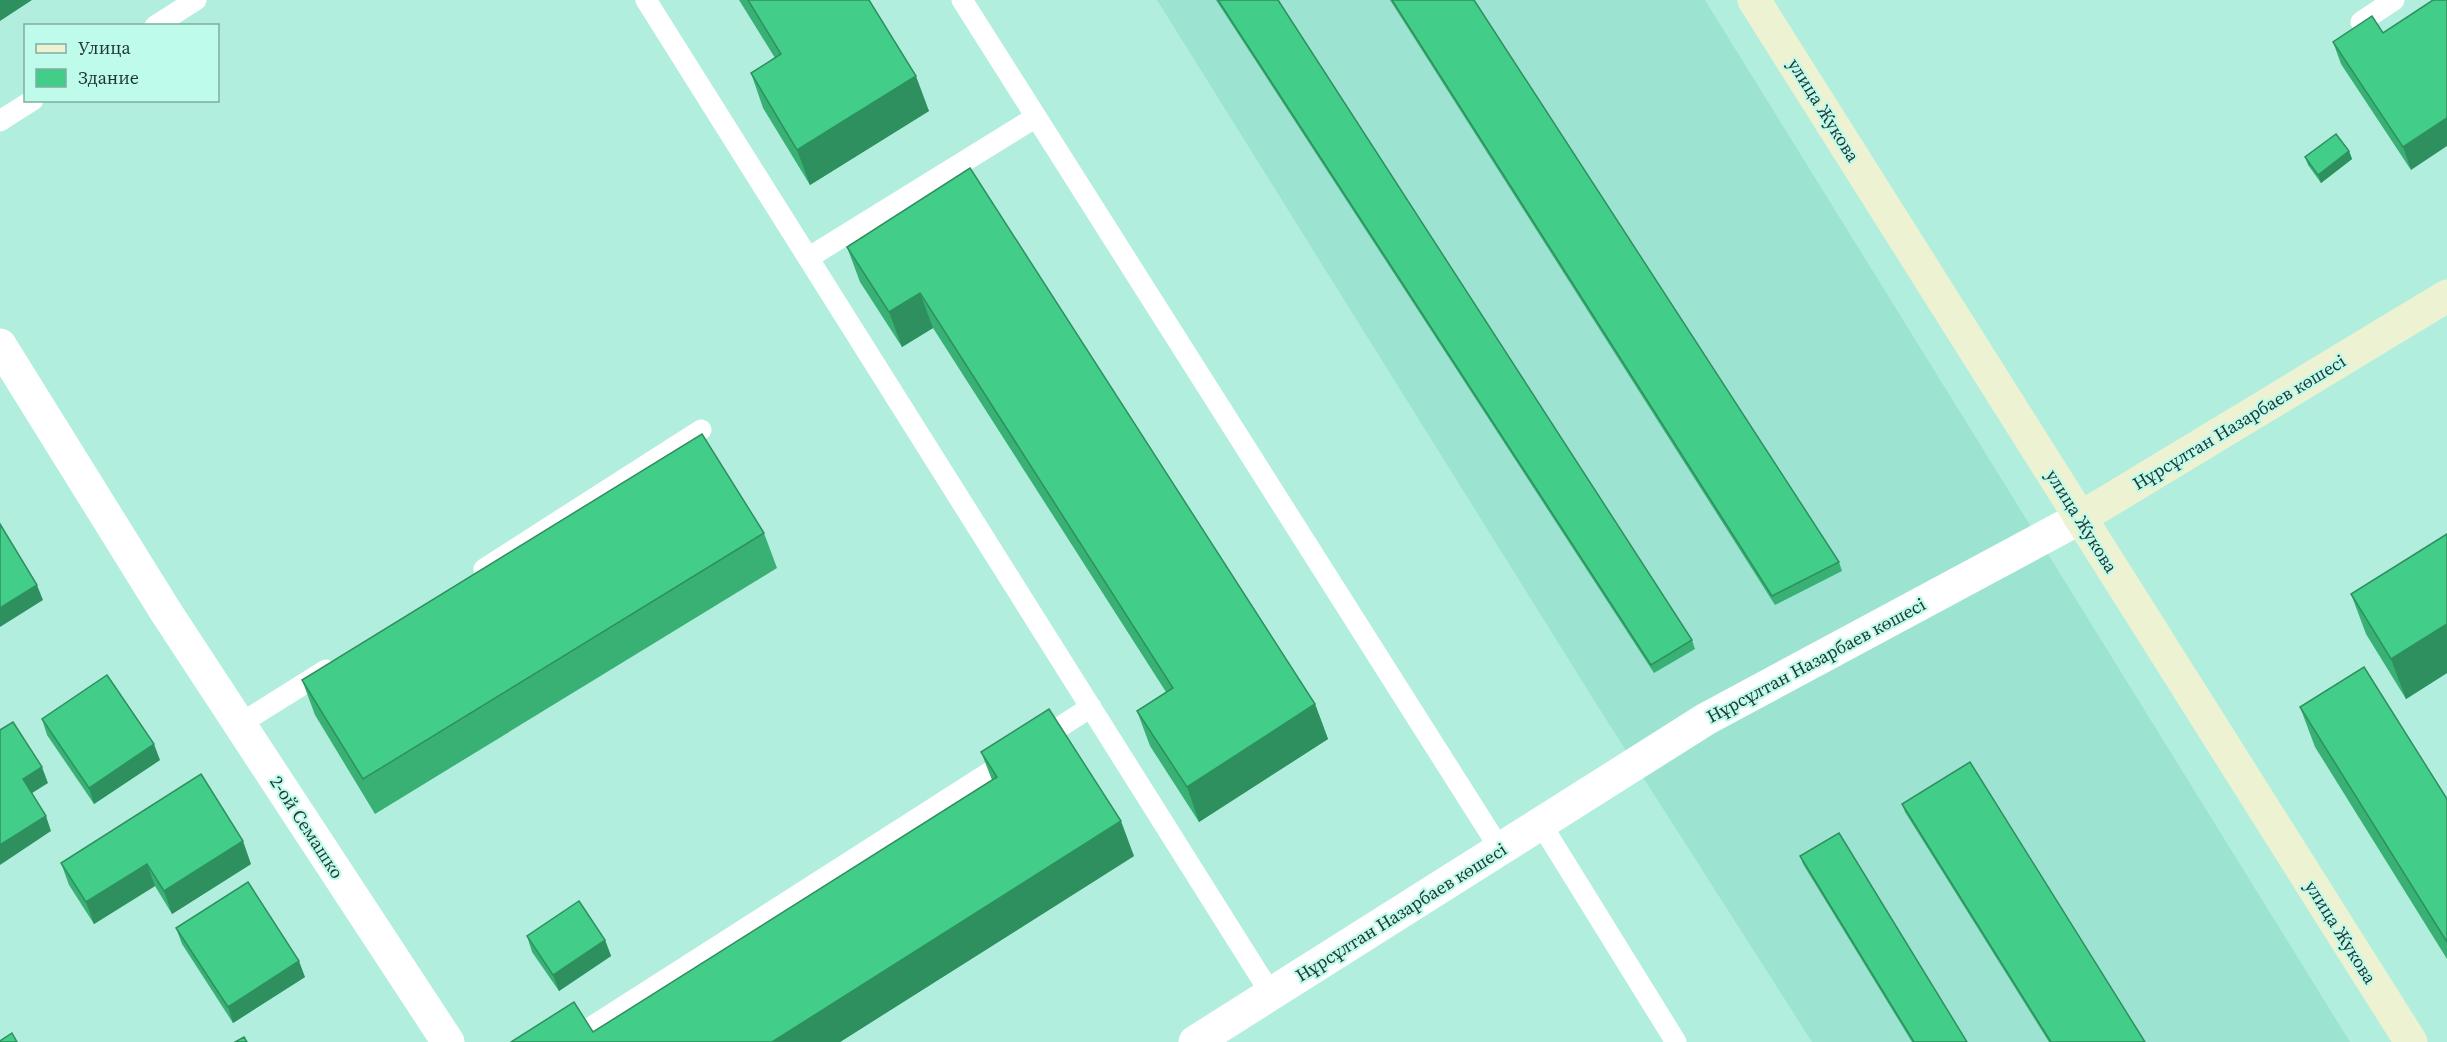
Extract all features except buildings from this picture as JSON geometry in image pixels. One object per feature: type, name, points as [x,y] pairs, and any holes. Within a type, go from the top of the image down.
[{"type":"main road","name":"улица Жукова","points":[[1754,0],[2411,1042]]},
{"type":"main road","name":"Нұрсұлтан Назарбаев көшесі","points":[[2080,518],[2447,296]]},
{"type":"street","name":"2-ой Семашко","points":[[0,345],[166,612],[448,1042]]},
{"type":"street","name":"Нұрсұлтан Назарбаев көшесі","points":[[1195,1042],[1707,719],[2080,518]]},
{"type":"lane","points":[[158,24],[196,0]]},
{"type":"lane","points":[[646,0],[1271,994]]},
{"type":"lane","points":[[962,0],[1500,849]]},
{"type":"lane","points":[[2361,22],[2394,0]]},
{"type":"lane","points":[[0,121],[30,102]]},
{"type":"lane","points":[[808,258],[1036,117]]},
{"type":"lane","points":[[471,577],[701,430]]},
{"type":"lane","points":[[240,724],[341,660]]},
{"type":"lane","points":[[568,1042],[1091,707]]},
{"type":"lane","points":[[1541,824],[1676,1042]]},
{"type":"shaded area","points":[[1157,0],[1705,0],[2350,1042],[1812,1042],[1602,713]]}]
